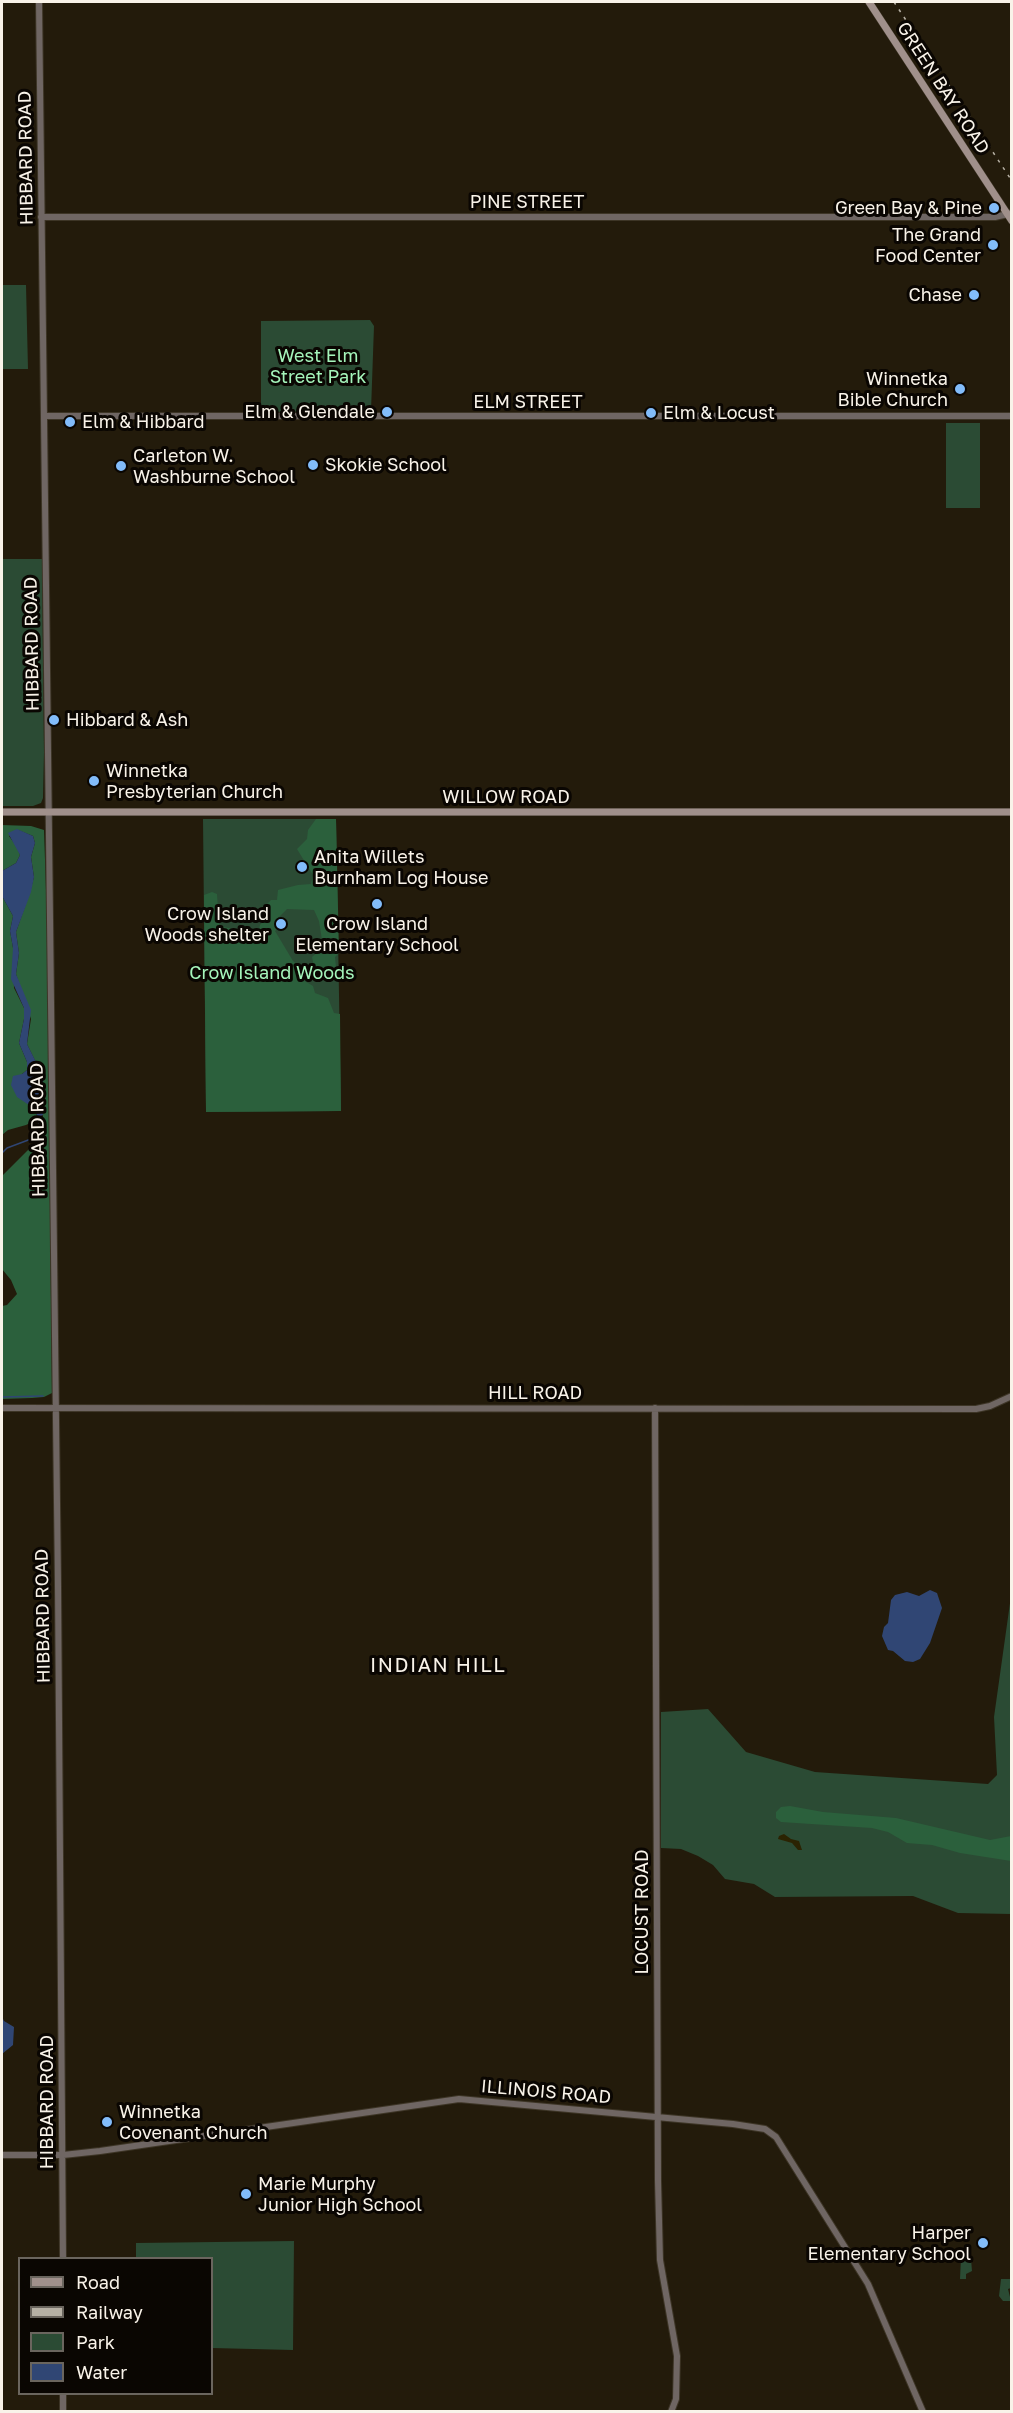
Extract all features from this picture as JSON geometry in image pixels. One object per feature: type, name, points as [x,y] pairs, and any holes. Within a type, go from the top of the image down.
[{"type":"main road","name":"GREEN BAY ROAD","points":[[869,2],[1010,216]]},
{"type":"main road","name":"WILLOW ROAD","points":[[2,812],[1011,812]]},
{"type":"street","name":"HIBBARD ROAD","points":[[39,2],[56,1408],[63,2257]]},
{"type":"street","name":"PINE STREET","points":[[41,217],[1010,216]]},
{"type":"street","name":"ELM STREET","points":[[45,416],[1011,416]]},
{"type":"street","name":"HILL ROAD","points":[[2,1408],[976,1409],[990,1406],[1011,1396]]},
{"type":"street","name":"LOCUST ROAD","points":[[655,1408],[660,2260],[678,2371],[676,2399],[670,2412]]},
{"type":"street","name":"ILLINOIS ROAD","points":[[2,2155],[63,2155],[459,2099],[765,2129],[776,2137],[868,2284],[923,2412]]},
{"type":"street","points":[[63,2395],[63,2412]]},
{"type":"green space","points":[[2,285],[26,285],[28,369],[2,369]]},
{"type":"green space","name":"West Elm Street Park","points":[[370,320],[374,326],[371,411],[261,412],[261,321]]},
{"type":"green space","points":[[946,423],[980,423],[980,508],[946,508]]},
{"type":"green space","points":[[2,559],[42,559],[43,798],[41,803],[33,806],[2,806]]},
{"type":"green space","name":"Crow Island Woods","points":[[203,819],[336,819],[341,1111],[206,1112]]},
{"type":"green space","name":"Crow Island Woods","points":[[316,819],[336,819],[339,953],[335,957],[336,967],[328,968],[326,972],[321,967],[317,969],[314,967],[312,957],[320,950],[322,940],[319,921],[314,910],[287,909],[278,918],[278,928],[275,931],[293,961],[299,966],[303,980],[313,986],[315,993],[328,998],[334,1013],[340,1014],[341,1111],[206,1112],[204,895],[212,892],[217,894],[219,926],[233,929],[239,939],[258,934],[260,925],[265,919],[265,906],[271,900],[277,900],[278,890],[311,884],[313,875],[297,849],[307,839],[308,830]]},
{"type":"green space","points":[[2,825],[31,826],[44,830],[52,1393],[44,1397],[2,1399],[2,1306],[7,1305],[17,1294],[11,1280],[2,1269],[2,1176],[39,1139],[44,1126],[41,1100],[43,1077],[27,1044],[31,1019],[16,974],[19,953],[16,932],[34,877],[31,857],[35,843],[33,836],[18,830],[9,836],[20,855],[16,863],[2,871]]},
{"type":"green space","points":[[2,896],[13,916],[10,931],[13,948],[14,988],[24,1008],[19,1043],[27,1062],[27,1070],[22,1074],[31,1107],[35,1109],[37,1116],[34,1121],[8,1130],[2,1135]]},
{"type":"green space","points":[[1011,1596],[1011,1914],[958,1913],[913,1896],[775,1897],[754,1884],[725,1879],[713,1865],[698,1856],[681,1849],[661,1848],[661,1712],[708,1709],[746,1752],[815,1772],[988,1784],[997,1775],[994,1717]]},
{"type":"green space","points":[[790,1806],[823,1812],[896,1818],[990,1840],[1011,1836],[1011,1861],[960,1853],[932,1845],[907,1843],[888,1832],[872,1828],[781,1822],[776,1818],[776,1812],[781,1807]]},
{"type":"green space","points":[[294,2241],[293,2350],[213,2348],[213,2257],[136,2257],[136,2243]]},
{"type":"green space","points":[[961,2257],[971,2259],[972,2271],[966,2274],[966,2279],[960,2279]]},
{"type":"green space","points":[[1001,2279],[1011,2279],[1011,2288],[1008,2289],[1011,2301],[1003,2301],[999,2296]]},
{"type":"sand","points":[[784,1834],[799,1841],[802,1850],[798,1850],[792,1843],[778,1839]]},
{"type":"water","points":[[17,829],[33,836],[35,843],[31,857],[34,877],[31,892],[16,932],[19,953],[16,974],[31,1010],[27,1044],[44,1078],[41,1088],[43,1115],[40,1116],[37,1116],[35,1109],[17,1097],[11,1085],[13,1076],[27,1070],[27,1062],[19,1043],[24,1008],[11,979],[13,948],[10,931],[13,916],[2,896],[2,871],[16,863],[20,855],[8,833]]},
{"type":"water","points":[[930,1590],[937,1593],[942,1608],[930,1643],[920,1659],[913,1662],[905,1661],[893,1651],[888,1650],[882,1636],[884,1627],[888,1623],[891,1600],[895,1595],[907,1592],[919,1596]]},
{"type":"water","points":[[2,2017],[14,2027],[13,2045],[2,2054]]},
{"type":"waterway","points":[[2,1153],[7,1148],[31,1139],[38,1128],[40,1116]]},
{"type":"waterway","points":[[2,1397],[43,1396]]},
{"type":"railway","points":[[894,2],[1012,181]]},
{"type":"place","name":"Green Bay & Pine","points":[[994,208]]},
{"type":"place","name":"The Grand Food Center","points":[[993,245]]},
{"type":"place","name":"Chase","points":[[974,295]]},
{"type":"place","name":"Winnetka Bible Church","points":[[960,389]]},
{"type":"place","name":"Elm & Glendale","points":[[387,412]]},
{"type":"place","name":"Elm & Locust","points":[[651,413]]},
{"type":"place","name":"Elm & Hibbard","points":[[70,422]]},
{"type":"place","name":"Skokie School","points":[[313,465]]},
{"type":"place","name":"Carleton W. Washburne School","points":[[121,466]]},
{"type":"place","name":"Hibbard & Ash","points":[[54,720]]},
{"type":"place","name":"Winnetka Presbyterian Church","points":[[94,781]]},
{"type":"place","name":"Anita Willets Burnham Log House","points":[[302,867]]},
{"type":"place","name":"Crow Island Elementary School","points":[[377,904]]},
{"type":"place","name":"Crow Island Woods shelter","points":[[281,924]]},
{"type":"place","name":"Winnetka Covenant Church","points":[[107,2122]]},
{"type":"place","name":"Marie Murphy Junior High School","points":[[246,2194]]},
{"type":"place","name":"Harper Elementary School","points":[[983,2243]]},
{"type":"district","name":"INDIAN HILL","points":[[438,1666]]}]
